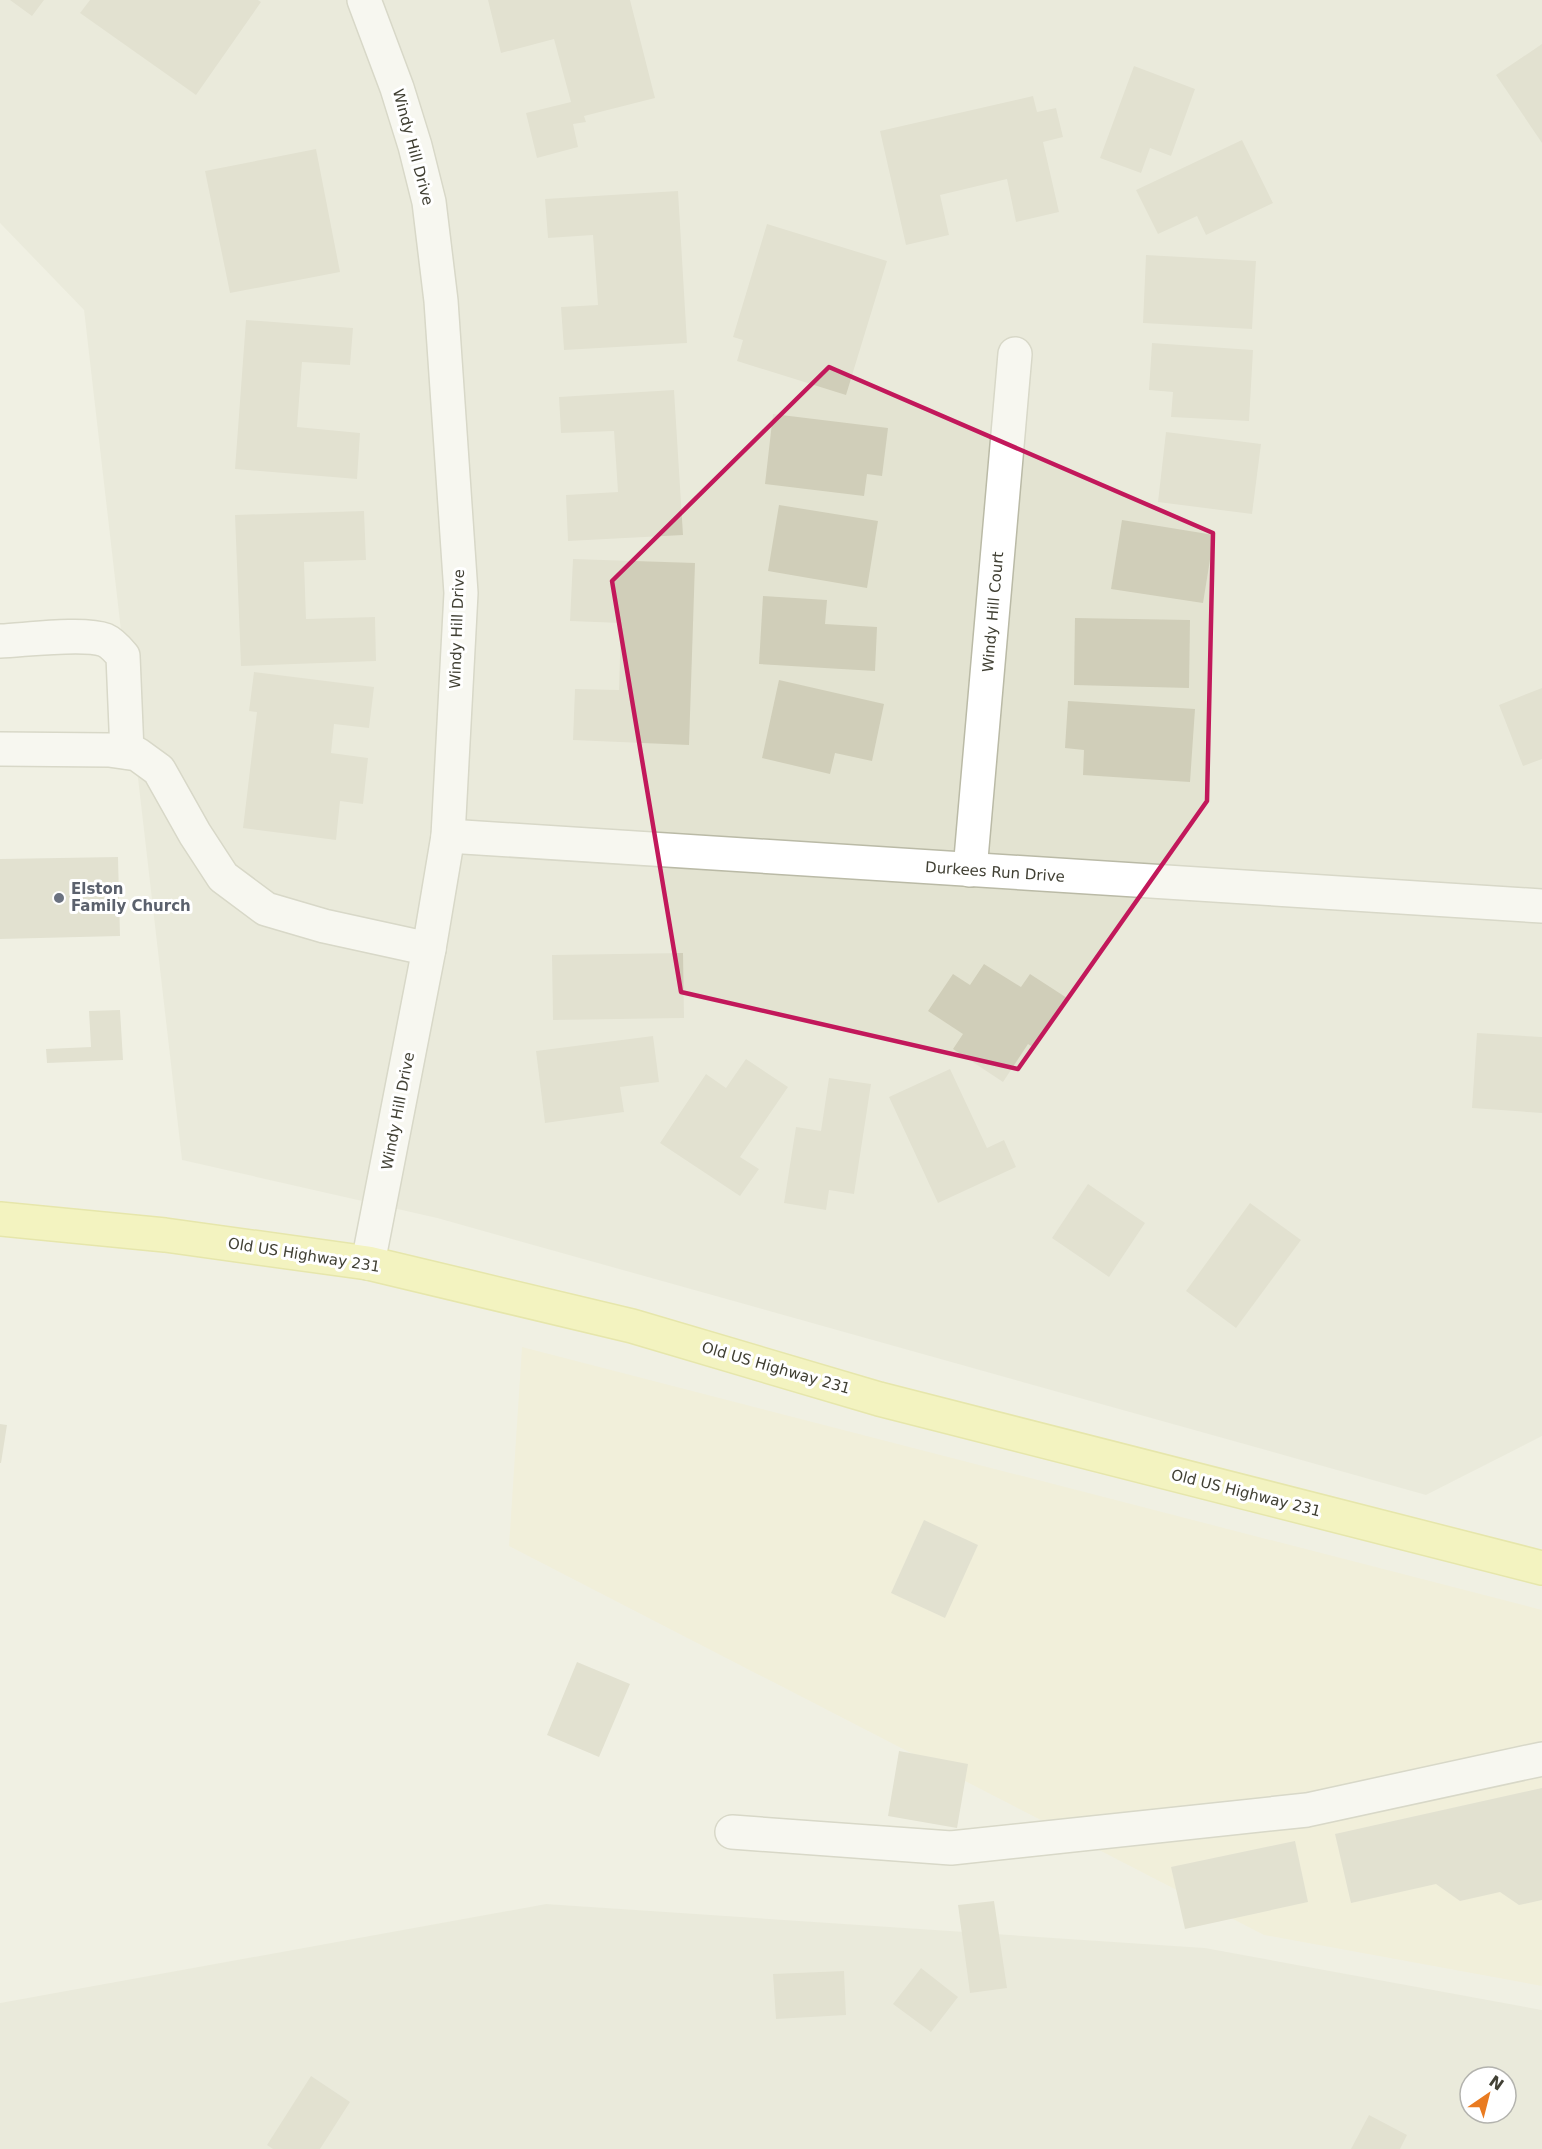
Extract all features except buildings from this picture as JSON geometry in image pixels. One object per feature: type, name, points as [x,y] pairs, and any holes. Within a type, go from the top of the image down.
[{"type":"main road","name":"Old US Highway 231","points":[[0,1219],[165,1235],[368,1263],[632,1326],[879,1399],[1542,1568]]},
{"type":"street","name":"Windy Hill Drive","points":[[364,0],[397,88],[429,202],[441,302],[461,593],[448,836],[429,949],[368,1263]]},
{"type":"street","name":"Windy Hill Court","points":[[970,870],[1015,354]]},
{"type":"street","points":[[0,641],[88,636],[106,640],[117,648],[123,656],[127,752]]},
{"type":"street","points":[[0,749],[137,754],[159,770],[195,834],[223,877],[266,909],[324,926],[429,949]]},
{"type":"street","name":"Durkees Run Drive","points":[[448,836],[1542,906]]},
{"type":"street","points":[[732,1832],[951,1848],[1307,1810],[1542,1759]]},
{"type":"highlighted area","points":[[829,367],[1213,533],[1207,801],[1018,1069],[681,992],[612,581]]},
{"type":"shaded area","points":[[0,0],[1542,0],[1542,1436],[1426,1495],[437,1218],[182,1160],[84,310],[0,223]]},
{"type":"shaded area","points":[[522,1347],[1542,1610],[1542,1986],[1264,1935],[509,1546]]},
{"type":"shaded area","points":[[546,1904],[1205,1948],[1542,2010],[1542,2149],[0,2149],[0,2003]]},
{"type":"place","name":"Elston Family Church","points":[[59,898]]}]
